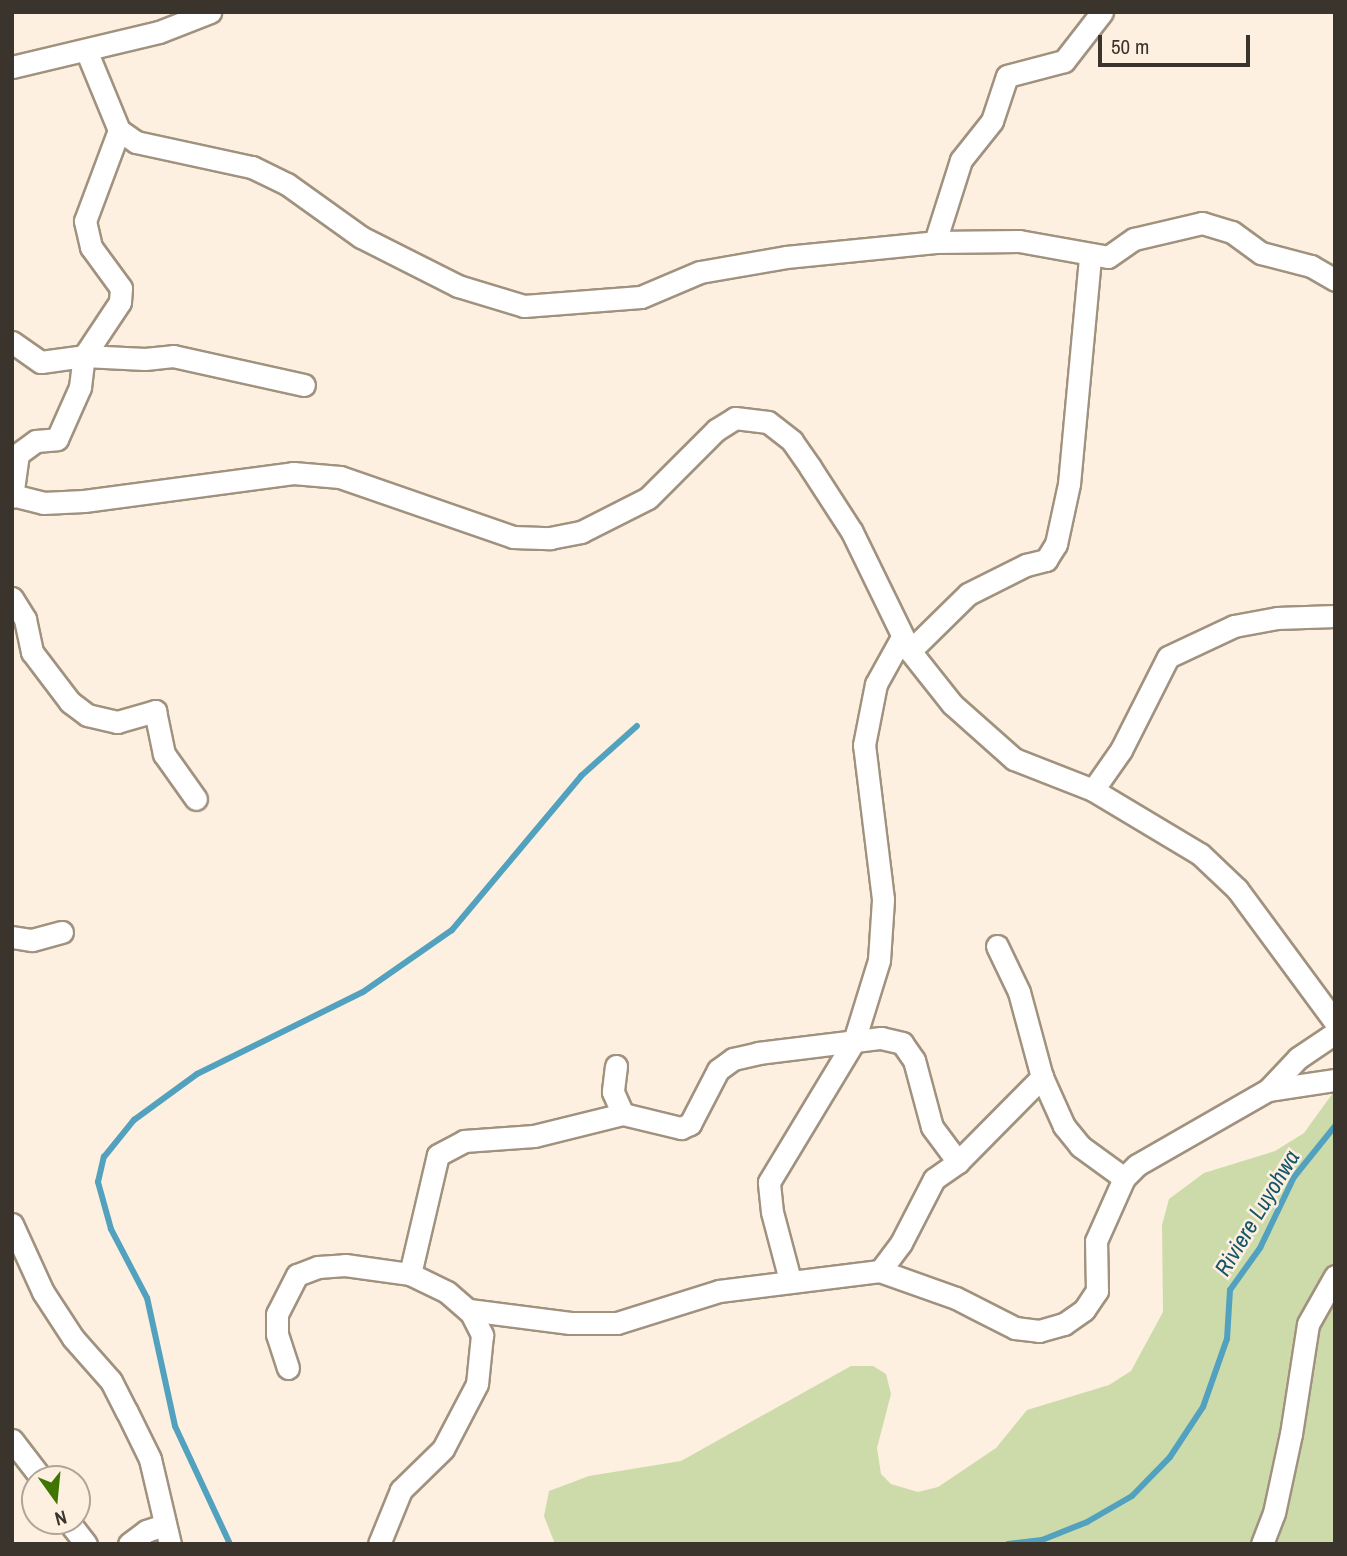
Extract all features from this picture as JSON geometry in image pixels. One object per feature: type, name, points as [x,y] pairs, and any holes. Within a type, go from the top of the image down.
[{"type":"street","points":[[12,67],[159,32],[210,12]]},
{"type":"street","points":[[935,243],[961,160],[992,121],[1007,76],[1065,61],[1102,12]]},
{"type":"street","points":[[86,50],[119,130],[136,142],[174,153],[251,167],[287,184],[361,237],[458,286],[524,306],[641,297],[700,272],[786,257],[935,243],[1019,241],[1090,257],[1108,257],[1133,239],[1167,228],[1202,223],[1232,232],[1261,253],[1311,266],[1335,280]]},
{"type":"street","points":[[119,130],[85,221],[91,247],[121,288],[120,302],[85,356],[71,416],[57,439],[36,441],[18,454],[13,495],[43,503],[84,502],[293,473],[340,477],[513,537],[550,538],[581,532],[649,498],[716,430],[735,418],[768,422],[792,441],[852,532],[906,644],[987,739],[1014,759],[1093,790],[1163,828],[1237,889],[1335,1022]]},
{"type":"street","points":[[790,1280],[772,1212],[769,1182],[854,1041],[884,926],[864,746],[876,684],[906,644],[968,594],[1026,565],[1046,560],[1056,544],[1069,484],[1090,257]]},
{"type":"street","points":[[12,342],[41,362],[85,356],[145,359],[173,356],[304,385]]},
{"type":"street","points":[[12,598],[25,620],[32,652],[70,702],[87,715],[117,722],[155,711],[164,754],[196,799]]},
{"type":"street","points":[[1093,790],[1121,750],[1168,657],[1234,626],[1278,618],[1335,616]]},
{"type":"street","points":[[12,937],[32,940],[62,932]]},
{"type":"street","points":[[997,946],[1019,992],[1042,1077],[1064,1126],[1080,1146],[1124,1178]]},
{"type":"street","points":[[469,1310],[570,1324],[617,1323],[719,1291],[790,1280],[880,1271],[956,1298],[1015,1328],[1039,1331],[1064,1324],[1084,1310],[1097,1292],[1096,1241],[1124,1178],[1137,1165],[1268,1090],[1298,1058],[1335,1033]]},
{"type":"street","points":[[410,1274],[438,1155],[464,1141],[534,1136],[623,1114],[681,1128],[690,1124],[718,1070],[733,1059],[881,1038],[902,1043],[914,1060],[932,1127],[958,1162]]},
{"type":"street","points":[[616,1066],[613,1093],[623,1114]]},
{"type":"street","points":[[880,1271],[901,1243],[934,1179],[958,1162],[1042,1077]]},
{"type":"street","points":[[1268,1090],[1335,1080]]},
{"type":"street","points":[[12,1224],[43,1292],[73,1338],[111,1381],[150,1459],[167,1534],[146,1531],[129,1544]]},
{"type":"street","points":[[288,1368],[277,1334],[277,1314],[297,1275],[345,1265],[410,1274],[447,1293],[469,1310],[482,1335],[477,1384],[443,1449],[401,1490],[379,1544]]},
{"type":"street","points":[[1262,1544],[1274,1513],[1291,1434],[1307,1324],[1335,1276]]},
{"type":"street","points":[[12,1440],[31,1465]]},
{"type":"green space","points":[[1335,1090],[1335,1544],[555,1544],[544,1516],[549,1491],[589,1476],[681,1461],[851,1366],[873,1366],[886,1374],[891,1394],[877,1448],[881,1474],[891,1484],[918,1492],[938,1487],[996,1448],[1027,1410],[1109,1385],[1131,1371],[1163,1312],[1162,1225],[1169,1199],[1204,1173],[1275,1151],[1304,1133]]},
{"type":"waterway","points":[[230,1544],[175,1426],[147,1298],[111,1229],[98,1182],[104,1157],[134,1120],[197,1074],[363,992],[452,930],[581,776],[637,726]]},
{"type":"waterway","name":"Riviere Luyohwa","points":[[1008,1544],[1042,1540],[1087,1522],[1132,1496],[1170,1457],[1203,1407],[1227,1339],[1230,1290],[1260,1248],[1294,1177],[1335,1126]]}]
